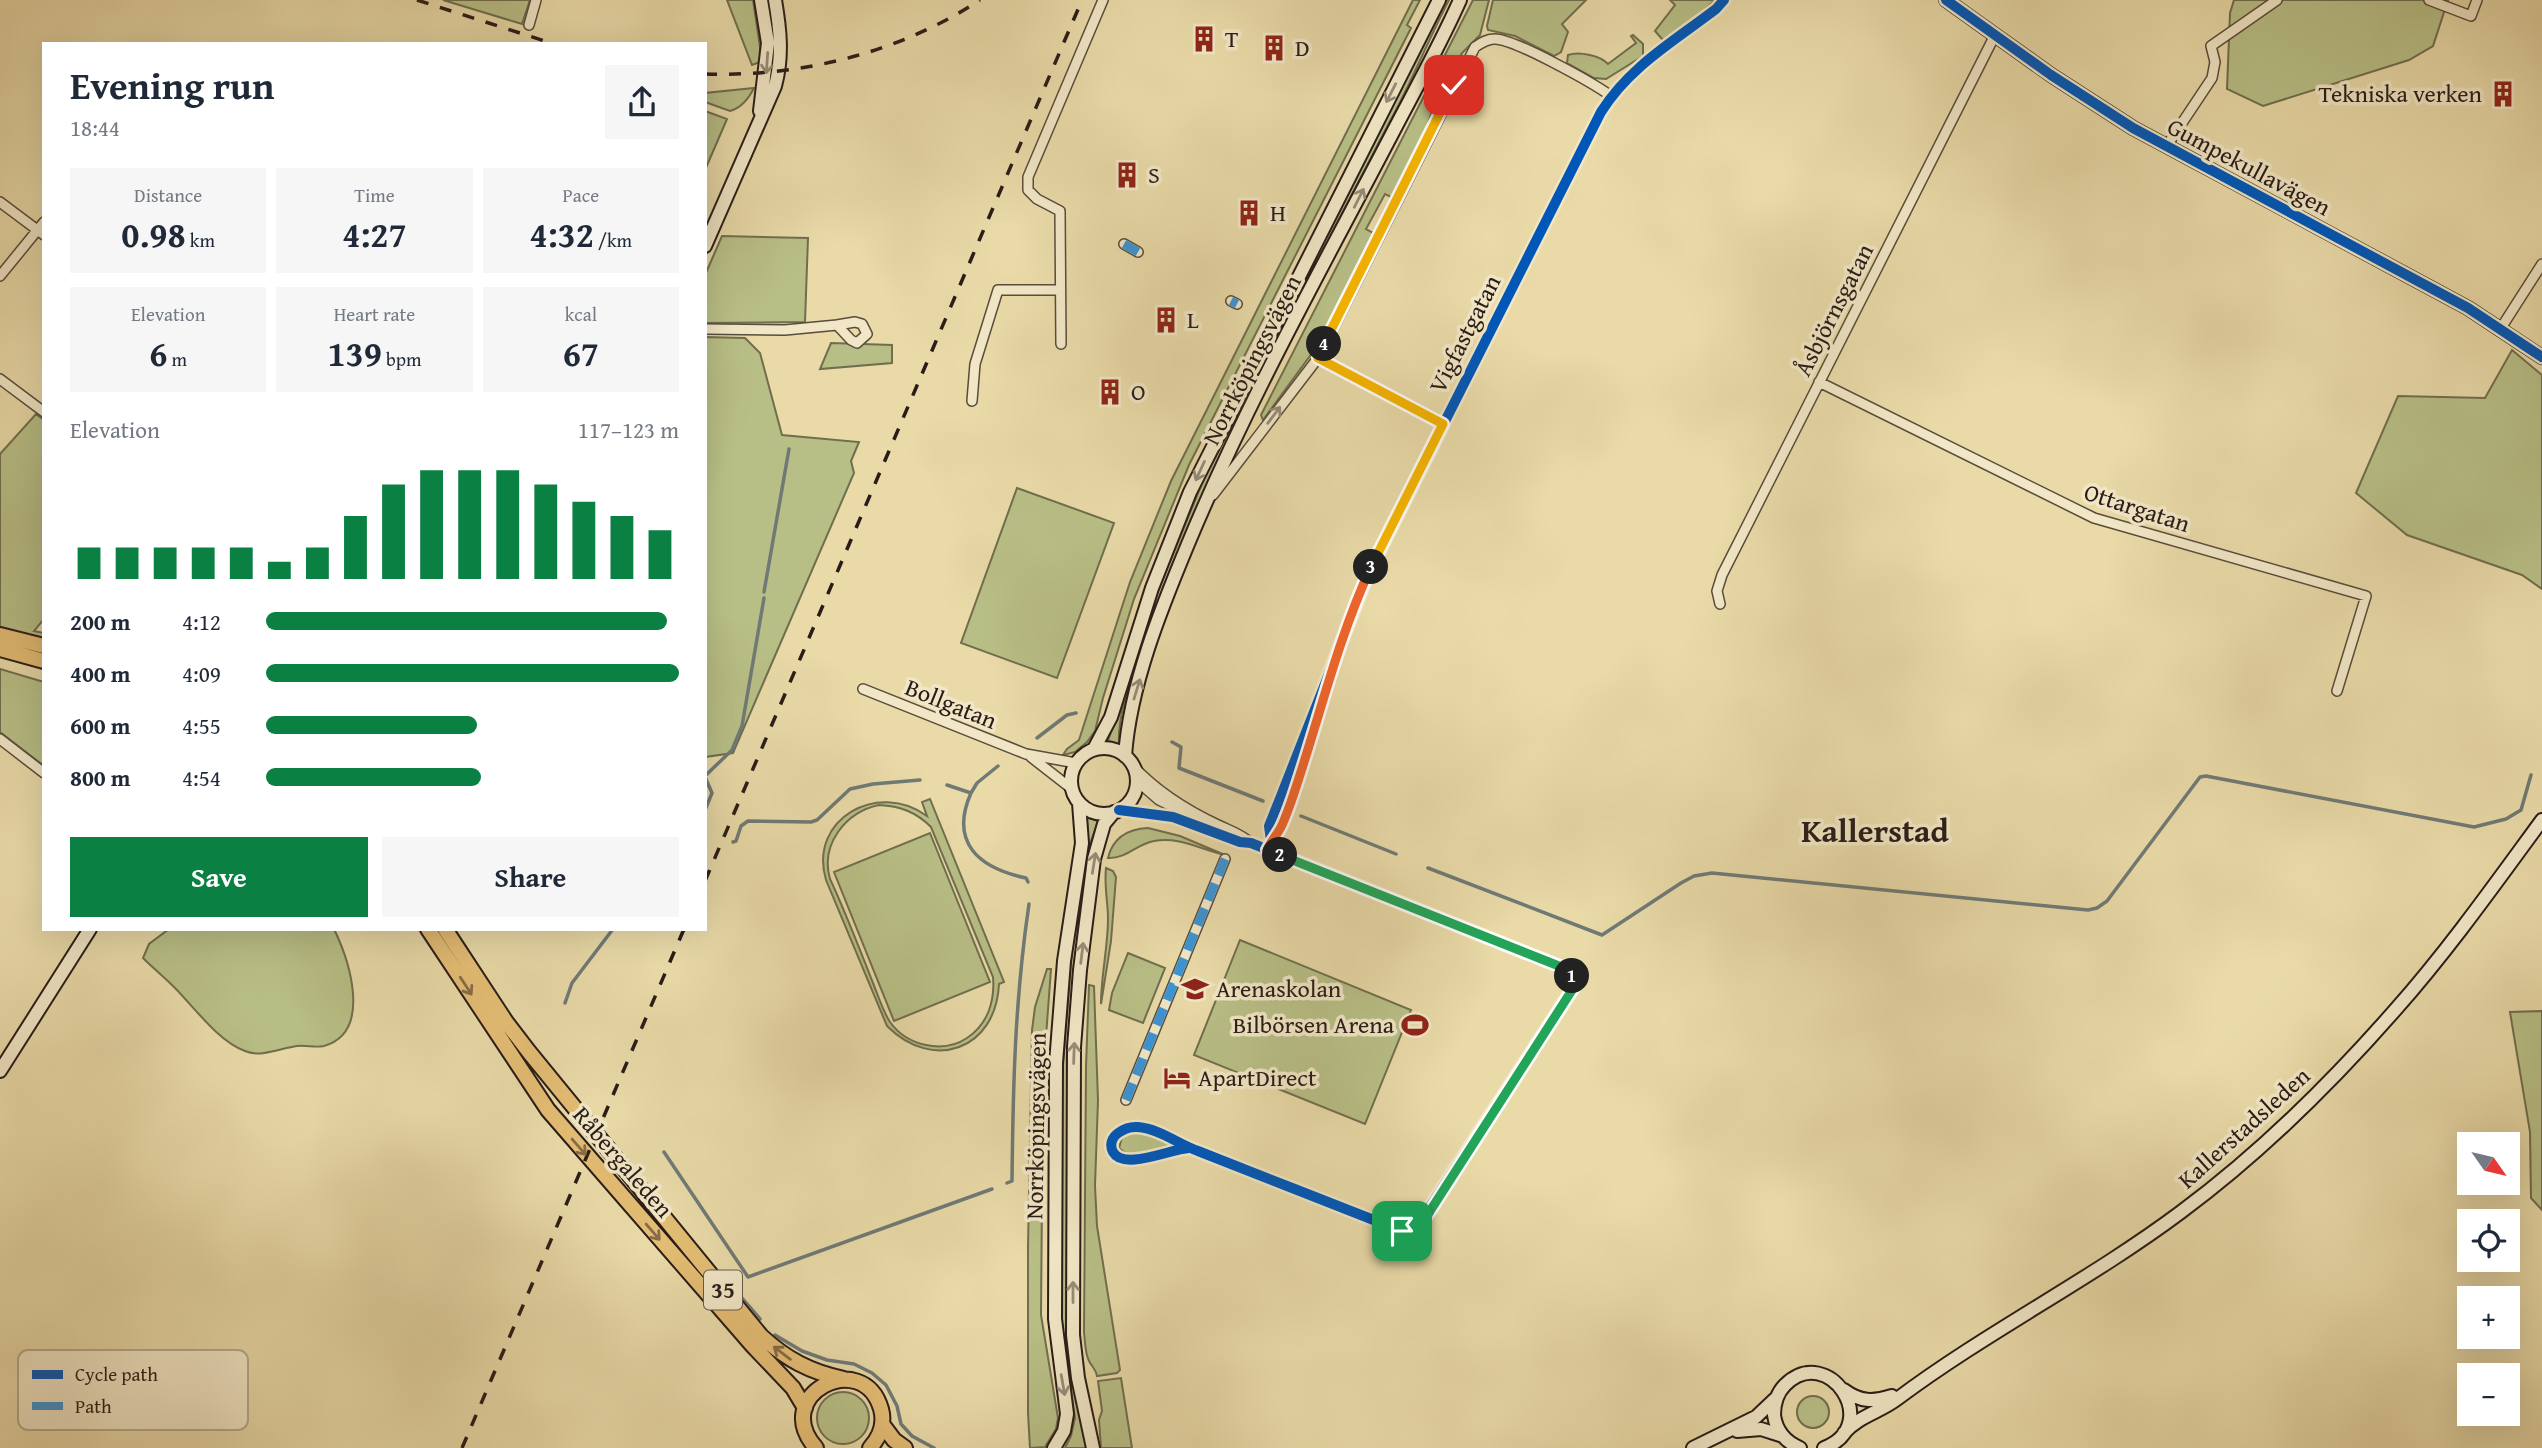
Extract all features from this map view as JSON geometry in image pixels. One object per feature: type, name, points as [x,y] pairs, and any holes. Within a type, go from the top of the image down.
[{"type":"main road","points":[[757,125],[768,43],[761,0]]},
{"type":"main road","points":[[707,241],[779,72],[780,41],[775,0]]},
{"type":"main road","name":"Norrköpingsvägen","points":[[1094,749],[1111,717],[1152,588],[1191,492],[1439,0]]},
{"type":"main road","name":"Gumpekullavägen","points":[[1946,0],[2096,105],[2166,147],[2468,308],[2542,358]]},
{"type":"main road","name":"Norrköpingsvägen","points":[[1129,760],[1130,710],[1170,588],[1203,508],[1260,390],[1460,2]]},
{"type":"main road","points":[[0,635],[42,646]]},
{"type":"main road","points":[[0,649],[42,660]]},
{"type":"main road","points":[[1106,748],[1129,760],[1137,781],[1132,798],[1116,811],[1096,813],[1079,803],[1072,789],[1071,775],[1076,763],[1085,754],[1094,749],[1106,748]]},
{"type":"main road","name":"Norrköpingsvägen","points":[[1054,1448],[1064,1431],[1067,1414],[1055,1319],[1056,1063],[1064,961],[1082,843],[1079,803]]},
{"type":"main road","name":"Norrköpingsvägen","points":[[1093,1448],[1078,1378],[1073,1335],[1074,1047],[1080,970],[1094,859],[1104,824],[1116,811]]},
{"type":"main road","name":"Kallerstadsleden","points":[[1824,1448],[1841,1439],[1857,1420],[1886,1406],[1985,1339],[2107,1264],[2182,1212],[2252,1154],[2323,1086],[2396,1009],[2455,937],[2542,820]]},
{"type":"main road","points":[[0,1070],[89,931]]},
{"type":"main road","name":"Råbergaleden","points":[[429,931],[548,1110],[753,1346],[793,1388],[805,1408]]},
{"type":"main road","name":"Råbergaleden","points":[[446,931],[506,1022],[536,1061],[761,1336],[780,1353],[802,1366],[844,1380]]},
{"type":"main road","name":"Kallerstadsleden","points":[[1778,1396],[1788,1382],[1812,1374],[1828,1377],[1851,1395],[1866,1401],[1906,1391]]},
{"type":"main road","points":[[805,1408],[816,1390],[834,1381],[844,1380]]},
{"type":"main road","name":"35","points":[[844,1380],[855,1381],[873,1393],[879,1402],[882,1424],[894,1440],[905,1448]]},
{"type":"main road","points":[[1841,1439],[1850,1415],[1850,1405],[1842,1388]]},
{"type":"main road","points":[[1693,1448],[1756,1417],[1778,1396]]},
{"type":"main road","points":[[1778,1396],[1775,1421],[1783,1436]]},
{"type":"main road","name":"35","points":[[805,1408],[803,1422],[813,1446]]},
{"type":"main road","points":[[870,1448],[878,1438],[882,1424]]},
{"type":"main road","points":[[1722,1433],[1754,1428],[1769,1430],[1800,1448]]},
{"type":"street","points":[[529,25],[536,0]]},
{"type":"street","points":[[1061,344],[1060,211],[1037,199],[1028,190],[1028,177],[1103,0]]},
{"type":"street","name":"Vigfastgatan","points":[[1269,845],[1269,826],[1369,572],[1601,112],[1611,96],[1633,72],[1724,0]]},
{"type":"street","points":[[2166,147],[2212,78],[2215,62],[2211,46],[2277,0]]},
{"type":"street","points":[[2435,1],[2471,16],[2477,0]]},
{"type":"street","name":"Åsbjörnsgatan","points":[[1720,604],[1717,591],[1722,575],[1995,35]]},
{"type":"street","points":[[1203,508],[1318,358],[1475,47],[1494,39],[1512,43],[1611,96]]},
{"type":"street","points":[[0,202],[42,229],[0,276]]},
{"type":"street","points":[[1124,244],[1138,252]]},
{"type":"street","points":[[2501,328],[2542,264]]},
{"type":"street","points":[[972,401],[975,364],[998,290],[1060,290]]},
{"type":"street","points":[[707,329],[785,330],[837,326]]},
{"type":"street","points":[[1318,358],[1443,424]]},
{"type":"street","points":[[0,379],[42,410]]},
{"type":"street","name":"Ottargatan","points":[[1819,382],[2094,518],[2366,597],[2337,691]]},
{"type":"street","name":"Bollgatan","points":[[863,689],[1026,754],[1076,763]]},
{"type":"street","points":[[0,739],[42,771]]},
{"type":"street","name":"Bollgatan","points":[[1026,754],[1072,789]]},
{"type":"street","points":[[1129,760],[1157,789],[1217,825]]},
{"type":"street","points":[[1137,781],[1173,808],[1243,835],[1251,843]]},
{"type":"street","points":[[1116,811],[1173,817],[1240,842],[1269,845],[1564,968],[1571,974],[1574,987],[1415,1230],[1402,1231],[1147,1129],[1131,1127],[1117,1133],[1112,1146],[1119,1158],[1129,1161],[1189,1148]]},
{"type":"street","points":[[1126,1100],[1225,859]]},
{"type":"green space","points":[[443,0],[530,0],[522,24]]},
{"type":"green space","points":[[727,0],[753,0],[760,62],[752,65]]},
{"type":"green space","points":[[1413,0],[1420,0],[1407,25],[1411,28],[1189,465],[1134,599],[1095,731],[1075,752],[1063,755],[1079,740],[1130,582],[1171,481]]},
{"type":"green space","points":[[1446,0],[1449,0],[1406,91],[1290,312],[1227,441],[1170,573],[1132,679],[1121,718],[1119,744],[1108,741],[1153,603],[1212,459]]},
{"type":"green space","points":[[1473,0],[1489,0],[1480,35],[1462,53],[1434,106],[1425,132],[1393,198],[1385,194],[1366,229],[1375,234],[1315,349],[1263,420],[1261,415]]},
{"type":"green space","points":[[1493,0],[1586,0],[1562,24],[1568,32],[1561,52],[1554,56],[1515,36],[1488,30]]},
{"type":"green space","points":[[1670,0],[1715,0],[1701,13],[1662,39],[1655,31],[1675,5]]},
{"type":"green space","points":[[2234,0],[2448,0],[2433,46],[2409,60],[2263,106],[2227,89],[2230,13]]},
{"type":"green space","points":[[1631,36],[1643,44],[1643,56],[1606,79],[1594,78],[1567,63],[1568,55],[1584,54],[1608,64],[1636,43]]},
{"type":"green space","points":[[754,88],[738,108],[730,111],[707,103],[707,93]]},
{"type":"green space","points":[[707,112],[727,119],[707,165]]},
{"type":"green space","points":[[722,236],[808,238],[805,322],[707,323],[707,270]]},
{"type":"green space","points":[[707,337],[745,338],[760,353],[782,435],[859,442],[851,461],[854,473],[733,753],[707,757]]},
{"type":"green space","points":[[831,343],[892,345],[892,363],[820,369]]},
{"type":"green space","points":[[2512,350],[2542,375],[2542,589],[2522,575],[2407,535],[2356,493],[2398,396],[2485,398]]},
{"type":"green space","points":[[36,414],[42,418],[42,621],[34,631],[42,633],[42,638],[0,627],[0,454]]},
{"type":"green space","points":[[1017,488],[1114,523],[1057,678],[961,643]]},
{"type":"green space","points":[[0,669],[42,681],[42,764],[0,732]]},
{"type":"green space","points":[[930,799],[1004,982],[999,984],[995,1007],[987,1025],[974,1038],[959,1047],[942,1050],[923,1048],[905,1040],[887,1026],[826,880],[823,858],[827,839],[837,823],[851,812],[869,804],[888,802],[908,806],[927,816],[922,802]],"holes":[[[879,805],[901,808],[931,827],[993,977],[993,995],[985,1019],[967,1038],[947,1046],[916,1042],[906,1037],[890,1022],[830,879],[829,854],[838,832],[846,822],[867,809]]]},
{"type":"green space","points":[[1087,817],[1098,821],[1090,844],[1073,984],[1068,1076],[1067,1343],[1086,1448],[1065,1448],[1075,1418],[1062,1332],[1062,1077],[1073,936],[1088,844]]},
{"type":"green space","points":[[1148,828],[1180,836],[1225,855],[1181,842],[1163,840],[1108,858],[1122,836],[1134,830]]},
{"type":"green space","points":[[930,833],[990,982],[894,1021],[834,872]]},
{"type":"green space","points":[[1106,868],[1113,871],[1116,877],[1111,941],[1101,1004],[1108,930]]},
{"type":"green space","points":[[166,931],[335,931],[346,958],[353,994],[353,1011],[348,1026],[339,1038],[324,1046],[297,1046],[258,1053],[245,1051],[216,1032],[143,958],[149,944]]},
{"type":"green space","points":[[1240,940],[1411,1010],[1365,1124],[1194,1055]]},
{"type":"green space","points":[[1128,953],[1165,968],[1143,1023],[1109,1010],[1112,993]]},
{"type":"green space","points":[[1047,969],[1051,969],[1043,1077],[1041,1315],[1058,1418],[1056,1429],[1045,1447],[1030,1448],[1028,1246],[1032,1030],[1035,1007]]},
{"type":"green space","points":[[1089,985],[1094,986],[1098,1100],[1095,1186],[1097,1226],[1120,1370],[1117,1373],[1097,1376],[1088,1358],[1084,1332]]},
{"type":"green space","points":[[2542,1011],[2542,1210],[2531,1198],[2530,1132],[2510,1012]]},
{"type":"green space","points":[[1139,1131],[1179,1144],[1132,1155],[1119,1148],[1122,1137]]},
{"type":"green space","points":[[1121,1378],[1132,1448],[1101,1448],[1099,1420],[1102,1411],[1098,1381]]},
{"type":"green space","points":[[843,1392],[853,1394],[861,1400],[867,1408],[867,1428],[861,1436],[853,1442],[843,1444],[833,1442],[825,1436],[819,1428],[817,1418],[819,1408],[825,1400],[833,1394]]},
{"type":"green space","points":[[1813,1396],[1824,1401],[1829,1412],[1824,1423],[1813,1428],[1802,1423],[1797,1412],[1802,1401]]},
{"type":"waterway","points":[[764,592],[789,449]]},
{"type":"waterway","points":[[707,774],[732,750],[742,726],[764,598]]},
{"type":"waterway","points":[[1037,738],[1067,715],[1076,713]]},
{"type":"waterway","points":[[1172,742],[1181,747],[1179,768],[1263,801]]},
{"type":"waterway","points":[[947,785],[971,793],[977,783],[998,766]]},
{"type":"waterway","points":[[1428,868],[1602,935],[1681,883],[1694,876],[1712,873],[2088,910],[2107,901],[2200,777],[2474,827],[2506,819],[2521,810],[2531,775]]},
{"type":"waterway","points":[[733,842],[736,841],[741,826],[748,821],[811,822],[817,820],[850,789],[920,780]]},
{"type":"waterway","points":[[707,782],[712,793],[707,805]]},
{"type":"waterway","points":[[971,793],[965,811],[964,826],[966,839],[973,850],[994,868],[1026,878],[1028,882]]},
{"type":"waterway","points":[[1301,816],[1396,854]]},
{"type":"waterway","points":[[1007,1183],[1012,1181],[1016,1042],[1029,904]]},
{"type":"waterway","points":[[565,1003],[572,983],[611,931]]},
{"type":"waterway","points":[[664,1152],[748,1277],[992,1189]]},
{"type":"waterway","points":[[734,1289],[760,1319]]},
{"type":"waterway","points":[[775,1335],[802,1351],[827,1360],[854,1364],[872,1373],[886,1385],[897,1406],[901,1424],[912,1436],[934,1448]]},
{"type":"railway","points":[[417,0],[548,42]]},
{"type":"railway","points":[[707,74],[777,71],[848,58],[916,34],[949,19],[980,0]]},
{"type":"railway","points":[[707,876],[1082,0]]},
{"type":"railway","points":[[462,1448],[683,931]]},
{"type":"marked path","points":[[1124,244],[1138,252]]},
{"type":"marked path","points":[[1231,301],[1237,304]]},
{"type":"marked path","points":[[1126,1100],[1225,859]]},
{"type":"cycle path","points":[[1267,850],[1271,840],[1269,826],[1369,572],[1601,112],[1612,96],[1639,68],[1724,0]]},
{"type":"cycle path","points":[[1946,0],[2051,75],[2133,128],[2468,308],[2542,357]]},
{"type":"cycle path","points":[[1119,810],[1173,817],[1240,842],[1251,843],[1564,968],[1574,980],[1574,987],[1415,1230],[1409,1232],[1394,1228],[1146,1128],[1133,1127],[1123,1130],[1114,1137],[1111,1146],[1113,1152],[1127,1160],[1189,1148]]},
{"type":"place","name":"T","points":[[1204,39]]},
{"type":"place","name":"D","points":[[1274,48]]},
{"type":"place","name":"Tekniska verken","points":[[2503,94]]},
{"type":"place","name":"S","points":[[1127,175]]},
{"type":"place","name":"H","points":[[1249,213]]},
{"type":"place","name":"L","points":[[1166,320]]},
{"type":"place","name":"O","points":[[1110,392]]},
{"type":"place","name":"Arenaskolan","points":[[1195,989]]},
{"type":"place","name":"Bilbörsen Arena","points":[[1415,1025]]},
{"type":"place","name":"ApartDirect","points":[[1177,1078]]},
{"type":"district","name":"Kallerstad","points":[[1875,831]]},
{"type":"route","points":[[1402,1231],[1415,1230],[1423,1222],[1574,987],[1571,974],[1564,968],[1267,850],[1280,830],[1321,709],[1325,687],[1369,572],[1443,424],[1318,358],[1454,85]]}]
